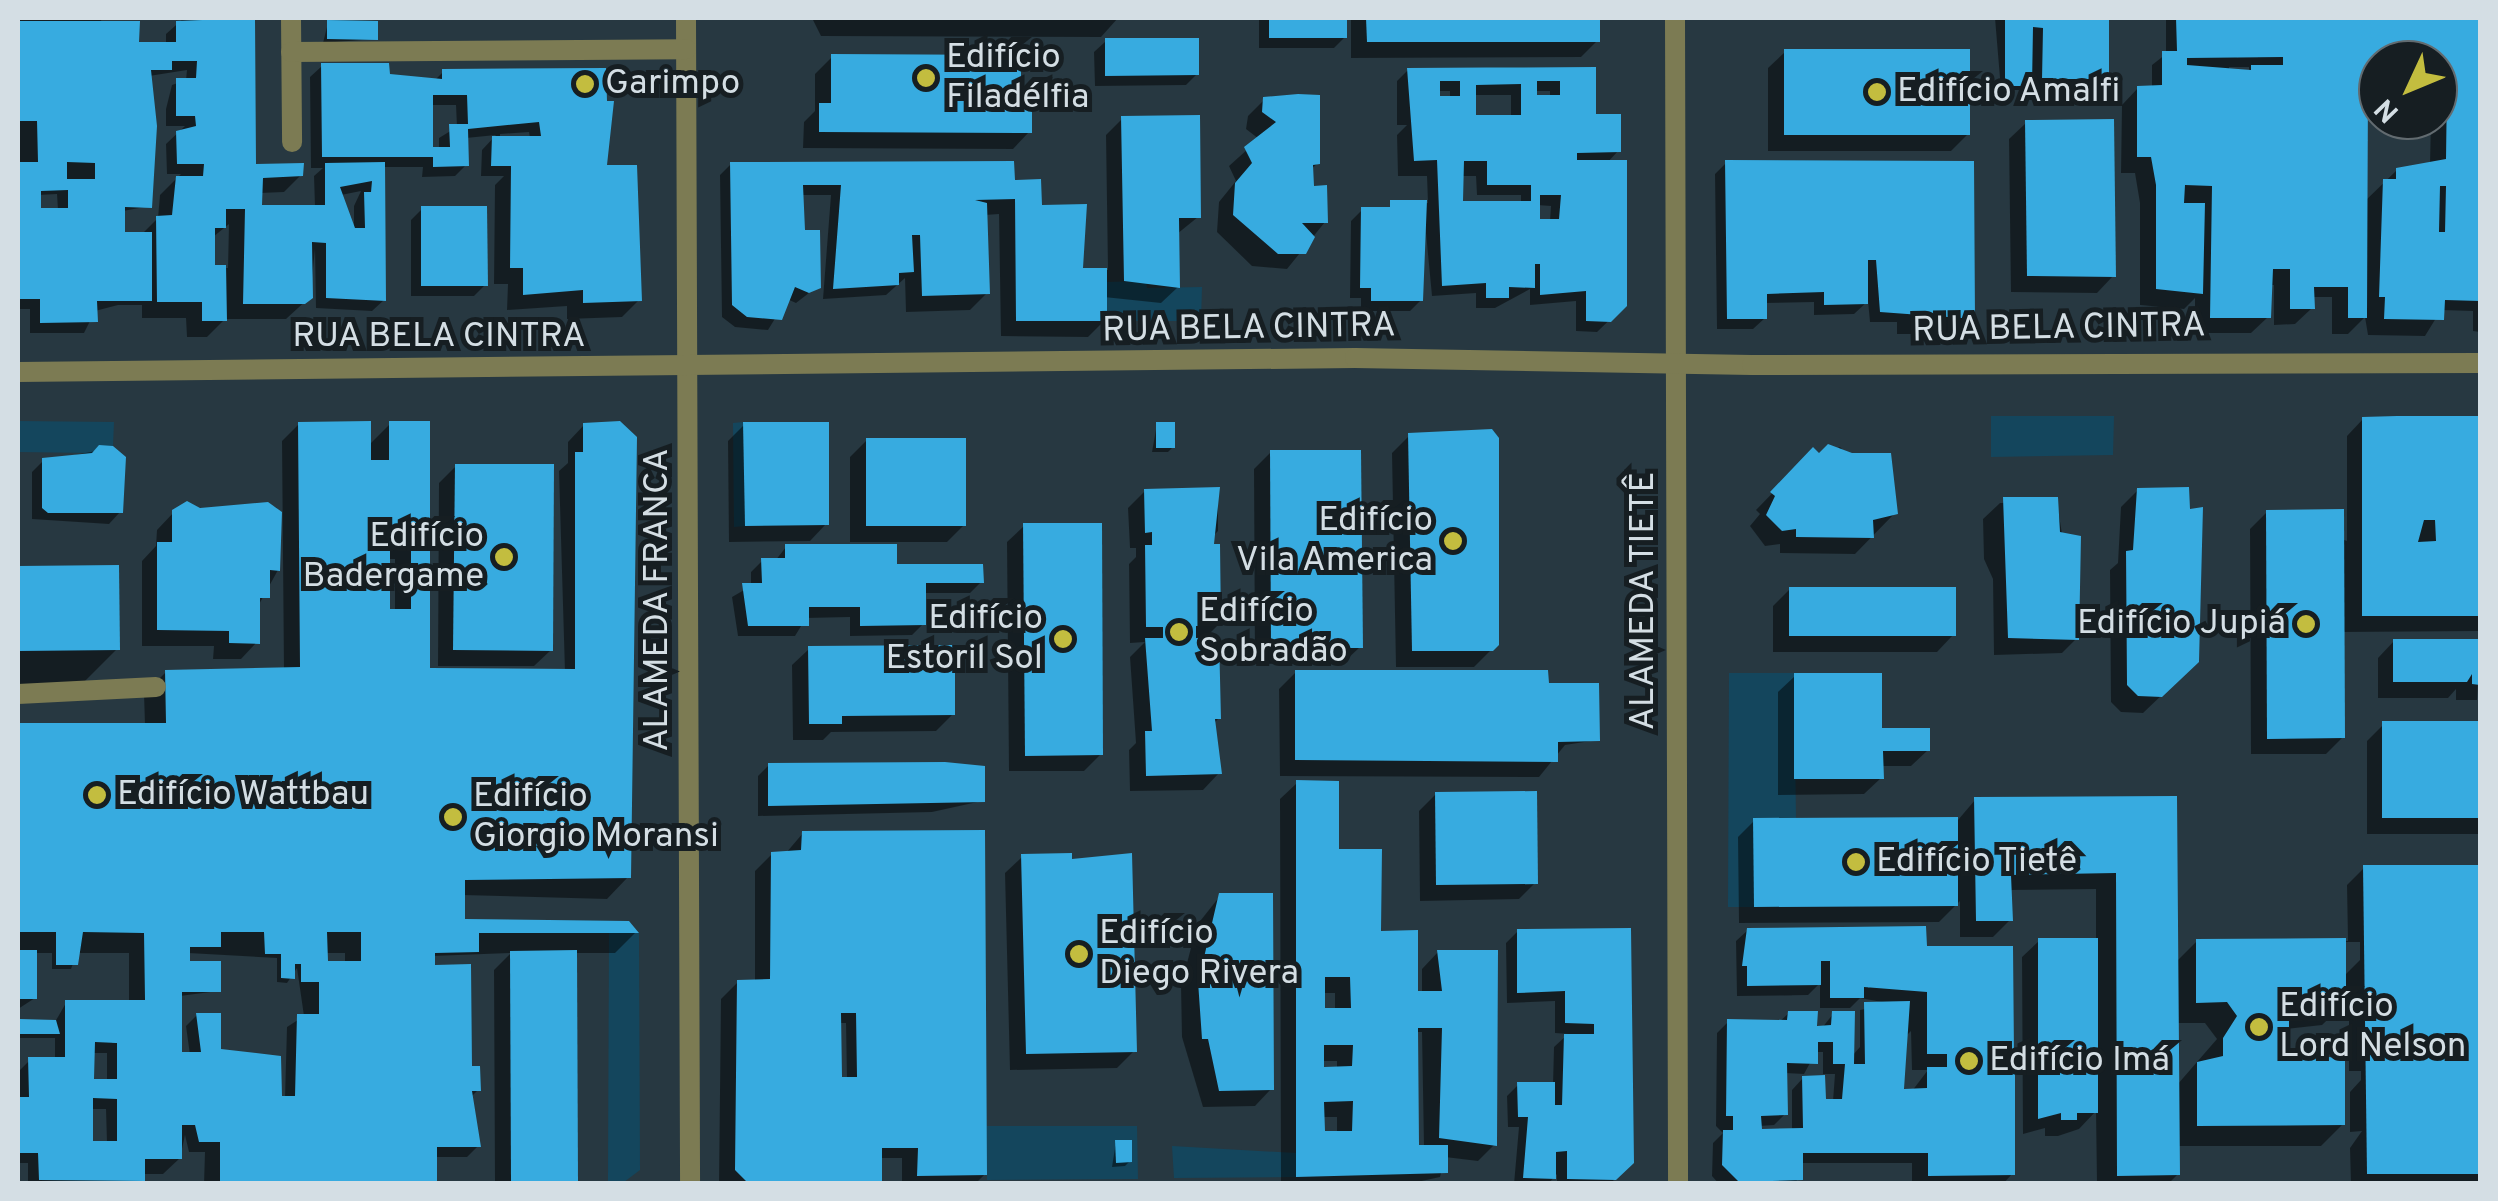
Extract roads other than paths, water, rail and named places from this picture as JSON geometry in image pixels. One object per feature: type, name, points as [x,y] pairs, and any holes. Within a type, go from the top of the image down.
[{"type":"street","points":[[291,18],[292,142]]},
{"type":"street","name":"ALAMEDA FRANCA","points":[[686,18],[690,1184]]},
{"type":"street","name":"ALAMEDA TIETÊ","points":[[1675,18],[1678,1184]]},
{"type":"street","points":[[291,52],[686,49]]},
{"type":"street","name":"RUA BELA CINTRA","points":[[18,372],[690,368],[1355,358],[1676,363],[2480,363]]},
{"type":"street","points":[[18,694],[156,687]]},
{"type":"place","name":"Edifício Filadélfia","points":[[926,78]]},
{"type":"place","name":"Garimpo","points":[[585,84]]},
{"type":"place","name":"Edifício Amalfi","points":[[1877,92]]},
{"type":"place","name":"Edifício Vila America","points":[[1453,541]]},
{"type":"place","name":"Edifício Badergame","points":[[504,557]]},
{"type":"place","name":"Edifício Jupiá","points":[[2306,624]]},
{"type":"place","name":"Edifício Sobradão","points":[[1179,632]]},
{"type":"place","name":"Edifício Estoril Sol","points":[[1063,639]]},
{"type":"place","name":"Edifício Wattbau","points":[[97,795]]},
{"type":"place","name":"Edifício Giorgio Moransi","points":[[453,817]]},
{"type":"place","name":"Edifício Tietê","points":[[1856,862]]},
{"type":"place","name":"Edifício Diego Rivera","points":[[1079,954]]},
{"type":"place","name":"Edifício Lord Nelson","points":[[2259,1027]]},
{"type":"place","name":"Edifício Imá","points":[[1969,1061]]}]
